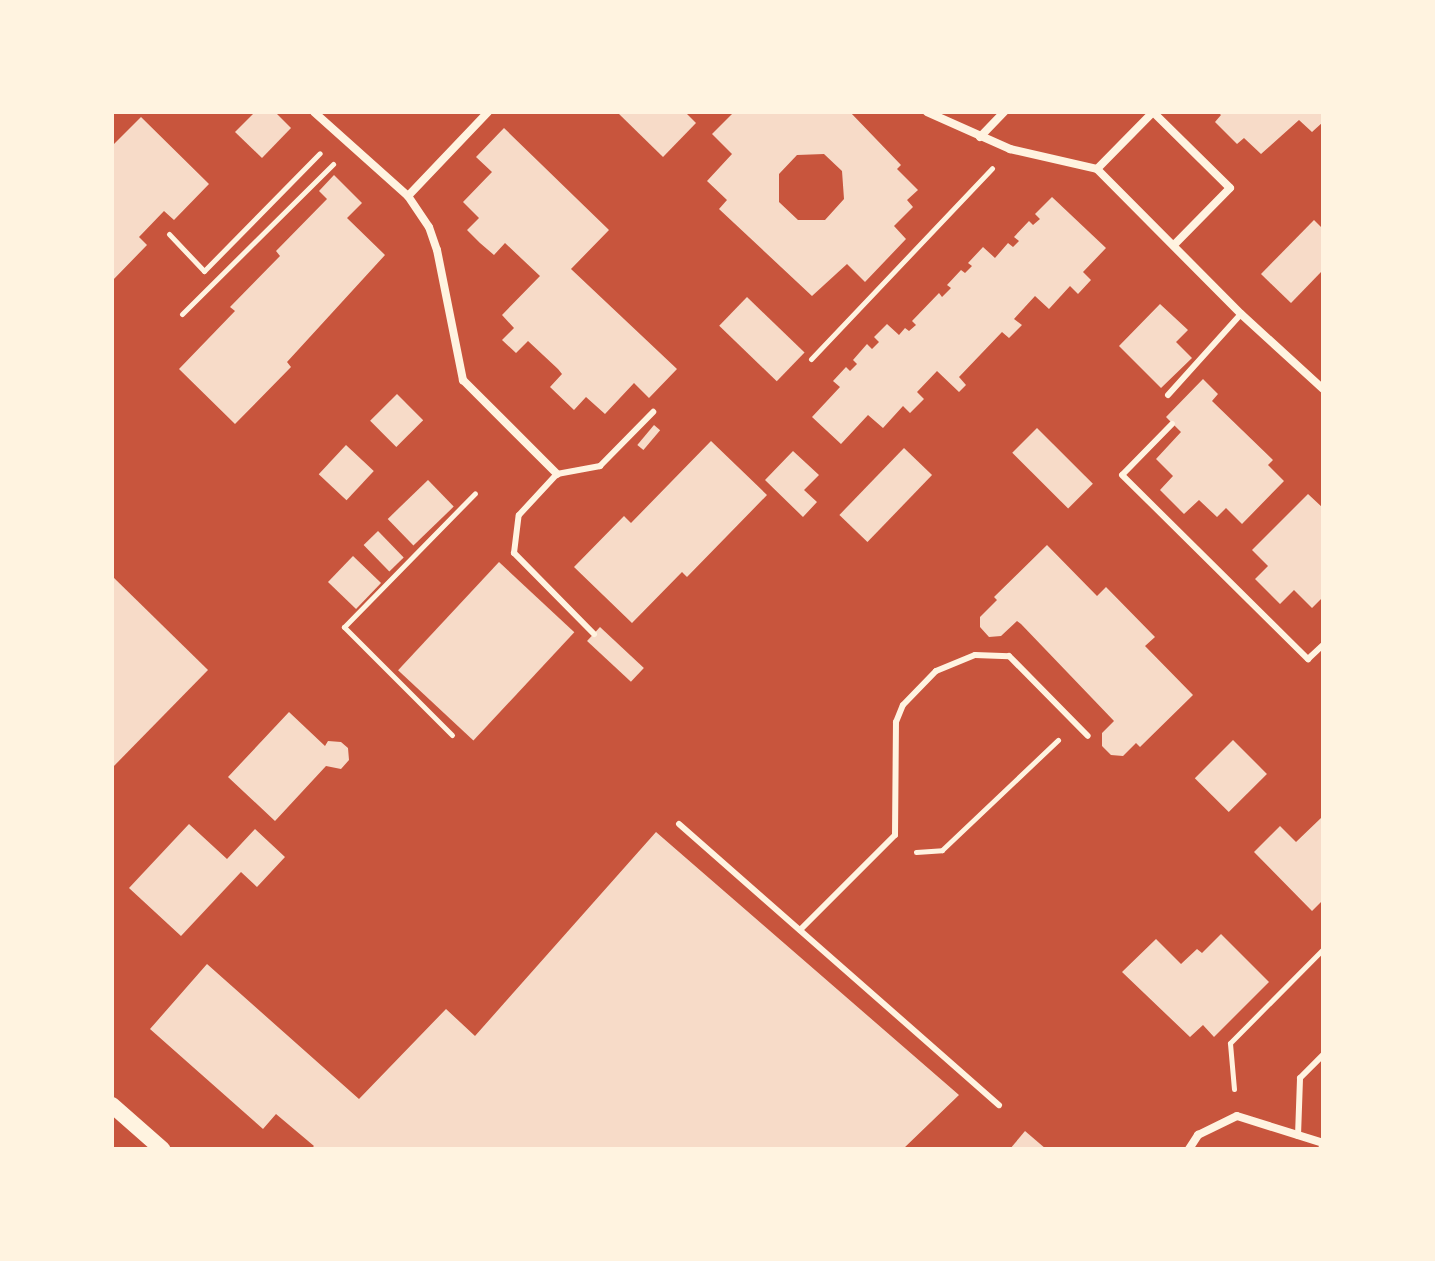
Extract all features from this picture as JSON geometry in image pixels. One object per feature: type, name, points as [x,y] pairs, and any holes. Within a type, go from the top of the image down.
[{"type":"main road","points":[[112,1105],[162,1149]]},
{"type":"street","points":[[314,112],[408,196],[429,227],[437,250],[463,380],[557,474]]},
{"type":"street","points":[[408,196],[488,112]]},
{"type":"street","points":[[927,112],[1010,149],[1097,169],[1241,314],[1323,389]]},
{"type":"street","points":[[980,137],[1004,112]]},
{"type":"street","points":[[1097,169],[1153,112],[1230,188],[1174,245]]},
{"type":"street","points":[[1189,1149],[1198,1135],[1237,1116],[1323,1147]]},
{"type":"lane","points":[[1168,395],[1241,314]]},
{"type":"lane","points":[[594,634],[514,553],[519,515],[557,474],[600,466],[653,412]]},
{"type":"lane","points":[[1172,424],[1122,475],[1308,659],[1323,645]]},
{"type":"lane","points":[[800,930],[895,835],[893,743],[896,722],[903,705],[936,671],[975,655],[1009,656],[1088,736]]},
{"type":"lane","points":[[679,824],[999,1105]]},
{"type":"lane","points":[[1298,1136],[1300,1078],[1323,1055]]},
{"type":"path","points":[[169,234],[204,271],[338,135]]},
{"type":"path","points":[[182,314],[351,146]]},
{"type":"path","points":[[811,359],[1010,149]]},
{"type":"path","points":[[452,735],[344,627],[475,493]]},
{"type":"path","points":[[888,844],[927,853],[942,850],[1075,724]]},
{"type":"path","points":[[1237,1116],[1230,1043],[1323,949]]},
{"type":"building","points":[[255,112],[275,112],[291,128],[262,158],[235,132]]},
{"type":"building","points":[[617,112],[685,112],[696,123],[663,157]]},
{"type":"building","points":[[734,112],[850,112],[901,165],[897,169],[918,190],[907,200],[913,207],[894,226],[906,239],[865,282],[847,264],[812,296],[719,209],[727,200],[707,181],[732,154],[712,134]],"holes":[[[824,154],[842,171],[844,199],[825,220],[798,220],[779,202],[779,174],[797,155]]]},
{"type":"building","points":[[1218,112],[1323,112],[1323,122],[1312,132],[1299,120],[1261,154],[1244,138],[1237,144],[1215,122],[1221,115]]},
{"type":"building","points":[[141,117],[209,184],[174,220],[164,211],[139,237],[147,245],[112,281],[112,146]]},
{"type":"building","points":[[504,128],[609,230],[571,269],[677,369],[649,398],[634,383],[605,414],[586,397],[574,410],[550,387],[562,374],[558,369],[528,341],[516,353],[502,340],[514,328],[502,315],[540,276],[505,243],[494,255],[480,243],[467,230],[479,218],[463,202],[492,172],[476,157]]},
{"type":"building","points":[[334,175],[362,203],[347,218],[385,255],[287,362],[291,367],[235,424],[179,369],[235,311],[230,307],[280,256],[276,251],[327,199],[319,191]]},
{"type":"building","points":[[1052,197],[1106,248],[1083,272],[1091,280],[1078,294],[1070,286],[1049,309],[1035,296],[1014,319],[1022,325],[1009,338],[1002,332],[959,377],[966,385],[959,392],[937,371],[917,392],[924,399],[910,413],[903,406],[883,428],[868,415],[841,444],[812,417],[840,387],[833,381],[846,367],[850,371],[857,364],[853,360],[867,344],[872,349],[879,342],[874,337],[887,324],[899,335],[905,328],[909,331],[916,325],[912,321],[939,293],[942,297],[951,288],[947,285],[961,270],[965,273],[972,266],[968,263],[983,247],[995,258],[1008,243],[1013,247],[1019,241],[1014,237],[1029,221],[1033,225],[1040,219],[1035,214]]},
{"type":"building","points":[[1314,220],[1323,229],[1323,270],[1291,303],[1261,274]]},
{"type":"building","points":[[747,297],[805,353],[777,381],[719,326]]},
{"type":"building","points":[[1160,304],[1188,330],[1176,342],[1192,358],[1161,388],[1119,346]]},
{"type":"building","points":[[1203,379],[1218,394],[1212,401],[1273,460],[1268,465],[1284,481],[1242,524],[1226,508],[1217,517],[1199,500],[1184,514],[1160,490],[1173,476],[1156,459],[1181,432],[1166,417]]},
{"type":"building","points":[[397,394],[423,420],[396,447],[370,421]]},
{"type":"building","points":[[654,425],[660,430],[643,450],[637,445]]},
{"type":"building","points":[[1037,428],[1093,484],[1068,509],[1012,453]]},
{"type":"building","points":[[711,441],[767,495],[687,577],[682,572],[632,623],[574,567],[624,516],[631,523]]},
{"type":"building","points":[[346,445],[374,471],[347,500],[319,474]]},
{"type":"building","points":[[904,448],[932,475],[867,542],[839,515]]},
{"type":"building","points":[[793,451],[819,475],[804,490],[817,502],[803,517],[765,480]]},
{"type":"building","points":[[428,480],[454,507],[413,546],[388,519]]},
{"type":"building","points":[[1308,494],[1323,508],[1323,597],[1312,608],[1294,590],[1280,604],[1255,579],[1268,566],[1252,550]]},
{"type":"building","points":[[378,531],[404,558],[389,572],[364,545]]},
{"type":"building","points":[[1047,545],[1097,596],[1106,587],[1155,637],[1145,646],[1193,695],[1140,747],[1136,743],[1123,756],[1111,755],[1102,746],[1102,733],[1114,721],[1021,624],[1017,621],[1001,636],[989,637],[980,627],[980,617],[997,600],[994,597]]},
{"type":"building","points":[[353,556],[381,583],[356,609],[328,582]]},
{"type":"building","points":[[499,562],[574,632],[473,740],[398,670]]},
{"type":"building","points":[[112,576],[208,670],[112,768]]},
{"type":"building","points":[[600,627],[644,668],[631,682],[587,641]]},
{"type":"building","points":[[289,712],[325,746],[328,741],[341,742],[348,748],[349,760],[341,769],[326,766],[275,821],[228,777]]},
{"type":"building","points":[[1233,740],[1267,774],[1229,812],[1195,778]]},
{"type":"building","points":[[1321,818],[1323,900],[1312,911],[1254,852],[1280,826],[1296,842]]},
{"type":"building","points":[[189,824],[227,859],[255,829],[285,857],[257,887],[241,872],[181,936],[129,888]]},
{"type":"building","points":[[656,832],[959,1095],[903,1149],[311,1149],[314,1146],[276,1114],[263,1129],[150,1029],[207,964],[359,1099],[446,1009],[475,1036]]},
{"type":"building","points":[[1221,934],[1269,982],[1214,1037],[1203,1025],[1190,1037],[1122,972],[1156,939],[1181,964],[1197,949],[1202,953]]},
{"type":"building","points":[[1025,1131],[1046,1149],[1010,1149]]}]
